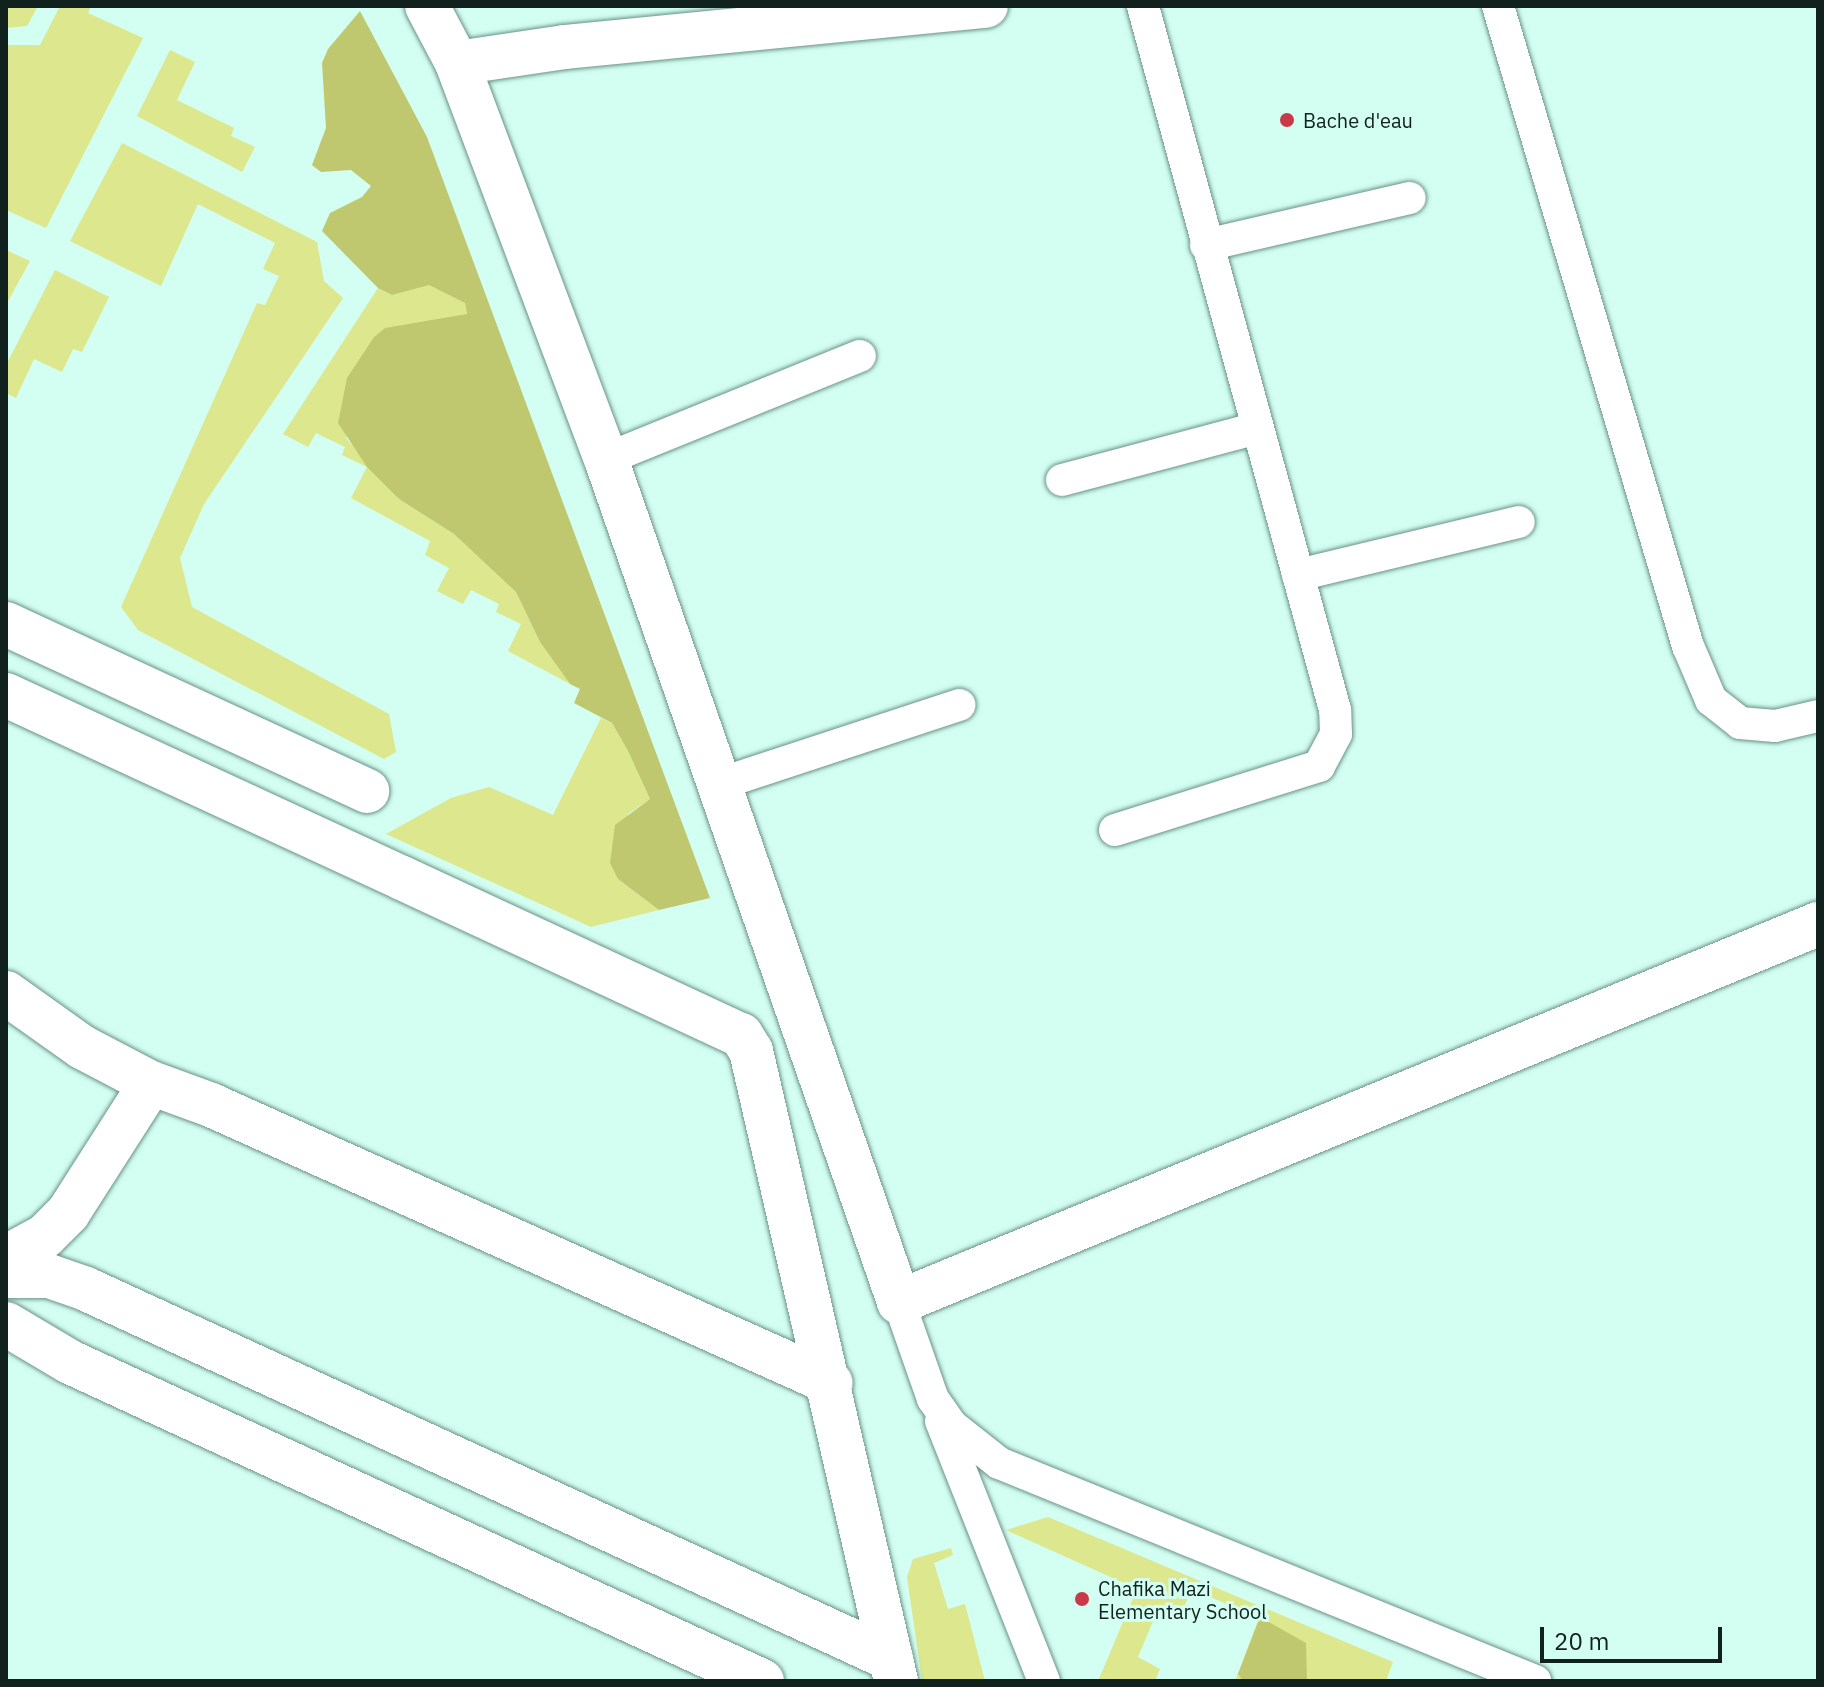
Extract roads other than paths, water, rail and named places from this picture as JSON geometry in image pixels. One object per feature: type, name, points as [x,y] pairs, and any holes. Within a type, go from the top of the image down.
[{"type":"street","points":[[427,6],[457,63],[606,459],[722,783],[899,1302],[1818,924]]},
{"type":"street","points":[[457,63],[565,47],[986,6]]},
{"type":"street","points":[[6,624],[367,791]]},
{"type":"street","points":[[6,695],[741,1035],[751,1051],[831,1383],[894,1670]]},
{"type":"street","points":[[6,993],[82,1047],[151,1083],[211,1105],[831,1383]]},
{"type":"street","points":[[6,1257],[45,1236],[68,1213],[151,1083]]},
{"type":"street","points":[[6,1276],[49,1276],[86,1289],[894,1670]]},
{"type":"street","points":[[6,1324],[70,1362],[762,1681]]},
{"type":"lane","points":[[1115,830],[1319,766],[1336,734],[1335,710],[1143,6]]},
{"type":"lane","points":[[1498,6],[1688,646],[1711,700],[1740,723],[1775,726],[1818,716]]},
{"type":"lane","points":[[1206,245],[1410,198]]},
{"type":"lane","points":[[606,459],[860,356]]},
{"type":"lane","points":[[1062,480],[1257,428]]},
{"type":"lane","points":[[1298,575],[1519,522]]},
{"type":"lane","points":[[722,783],[959,705]]},
{"type":"lane","points":[[899,1302],[933,1399],[1044,1681]]},
{"type":"lane","points":[[933,1399],[962,1436],[999,1463],[1535,1681]]},
{"type":"place","name":"Bache d'eau","points":[[1287,120]]},
{"type":"place","name":"Chafika Mazi Elementary School","points":[[1082,1599]]}]
